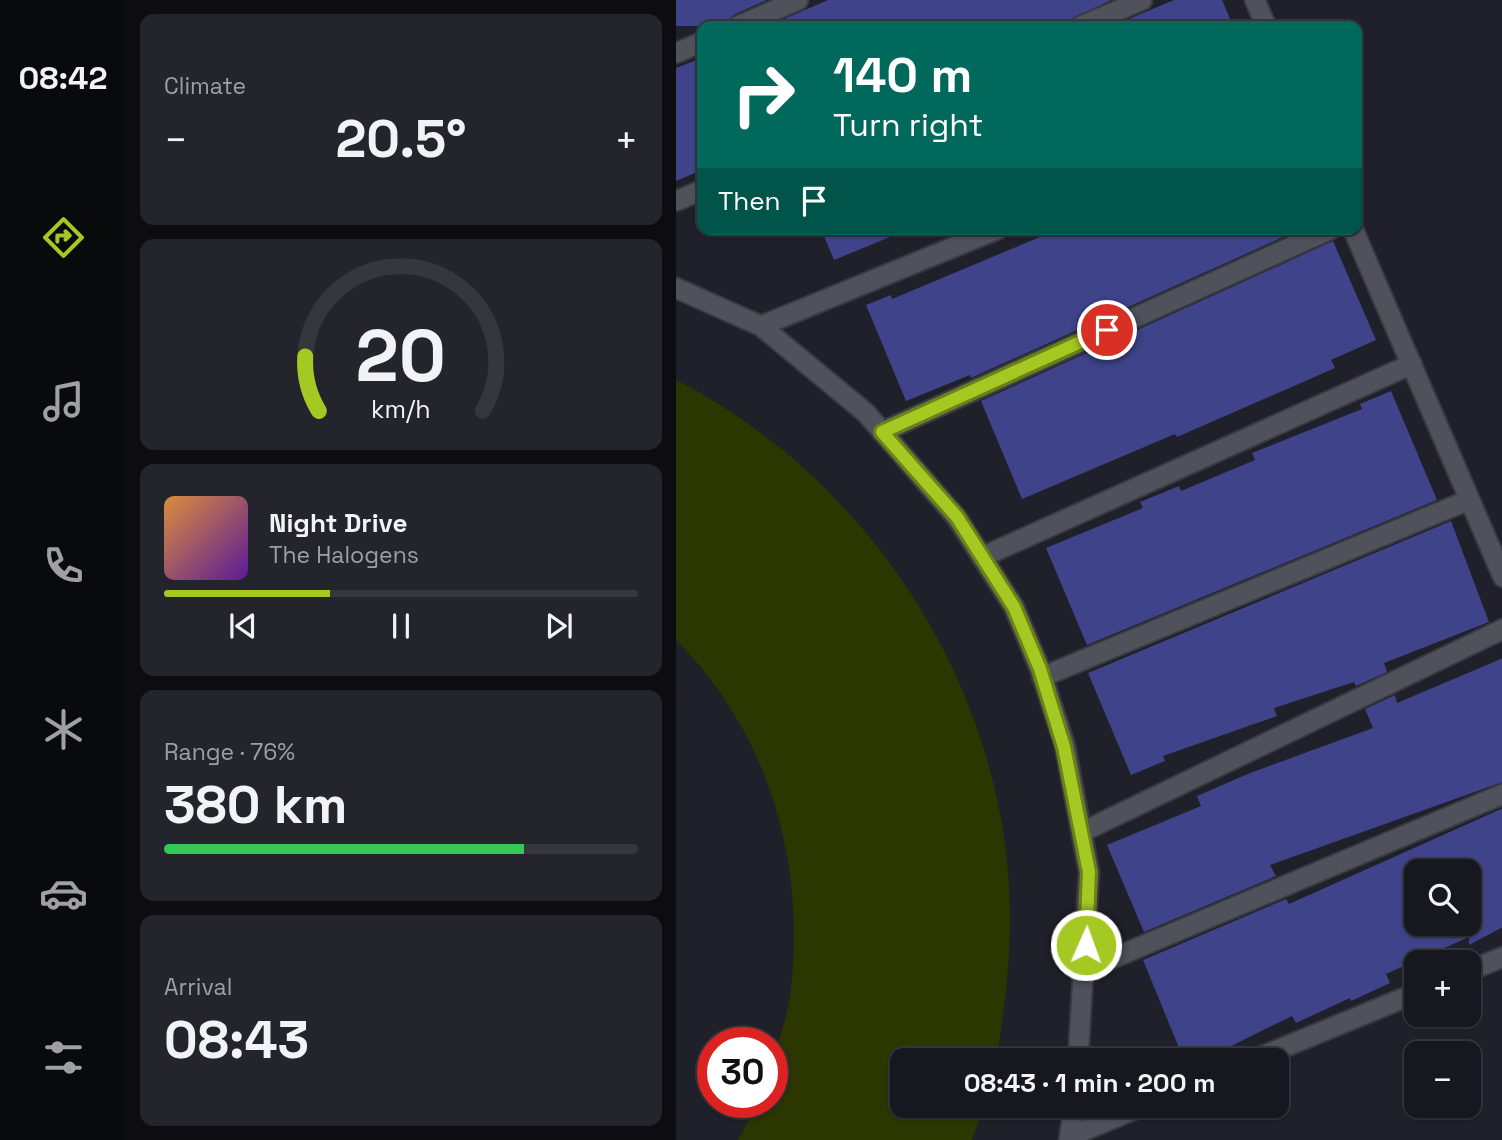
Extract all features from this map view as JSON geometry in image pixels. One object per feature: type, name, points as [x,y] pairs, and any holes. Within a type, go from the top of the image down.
[{"type":"street","points":[[750,21],[798,0]]},
{"type":"street","points":[[1093,21],[1142,0]]},
{"type":"street","points":[[1255,0],[1264,21]]},
{"type":"street","points":[[676,53],[697,44]]},
{"type":"street","points":[[676,201],[697,192]]},
{"type":"street","points":[[761,326],[983,235]]},
{"type":"street","points":[[882,432],[1318,235]]},
{"type":"street","points":[[1356,235],[1503,577]]},
{"type":"street","points":[[676,288],[761,326],[866,413],[957,517],[1014,607],[1042,677],[1064,747],[1089,872],[1079,1048]]},
{"type":"street","points":[[982,557],[1412,365]]},
{"type":"street","points":[[1042,677],[1469,500]]},
{"type":"street","points":[[1082,832],[1503,629]]},
{"type":"street","points":[[1085,970],[1503,794]]},
{"type":"street","points":[[1481,966],[1503,957]]},
{"type":"street","points":[[1282,1048],[1404,998]]},
{"type":"street","points":[[1070,1138],[1072,1118]]},
{"type":"street","points":[[1070,1138],[1116,1118]]},
{"type":"green space","points":[[676,380],[747,423],[812,475],[869,536],[917,603],[957,677],[986,754],[1004,836],[1010,919],[1009,955],[998,1048],[890,1048],[890,1118],[980,1118],[972,1140],[738,1140],[750,1118],[788,1118],[788,1027],[783,1027],[791,987],[794,939],[792,892],[785,846],[773,800],[757,757],[735,715],[708,676],[676,640]]},
{"type":"building","points":[[676,0],[767,0],[733,15],[729,21],[697,21],[697,26],[676,26]]},
{"type":"building","points":[[828,0],[1111,0],[1067,21],[780,21]]},
{"type":"building","points":[[1174,0],[1222,0],[1231,21],[1124,21]]},
{"type":"building","points":[[697,60],[697,172],[676,181],[676,68]]},
{"type":"building","points":[[824,235],[895,235],[834,260]]},
{"type":"building","points":[[1045,235],[1288,235],[971,378],[970,375],[906,401],[866,305],[891,295],[892,299]]},
{"type":"building","points":[[1333,241],[1376,340],[1331,360],[1335,368],[1177,437],[1175,434],[1022,499],[981,401]]},
{"type":"building","points":[[1391,391],[1437,500],[1087,645],[1046,548],[1143,508],[1140,502],[1179,486],[1181,491],[1255,460],[1252,453],[1362,409],[1360,404]]},
{"type":"building","points":[[1451,521],[1489,622],[1384,663],[1387,672],[1356,686],[1354,682],[1274,708],[1277,716],[1163,756],[1165,761],[1131,775],[1088,673]]},
{"type":"building","points":[[1503,658],[1503,782],[1270,865],[1276,876],[1144,932],[1107,845],[1201,806],[1197,796],[1250,773],[1373,728],[1365,709],[1395,695],[1397,703]]},
{"type":"building","points":[[1503,808],[1503,927],[1469,945],[1469,937],[1440,950],[1404,950],[1404,966],[1386,974],[1390,983],[1296,1023],[1292,1016],[1229,1048],[1179,1048],[1143,960],[1286,899],[1289,904]]},
{"type":"route","points":[[1086,945],[1089,872],[1064,747],[1040,669],[1014,607],[957,517],[882,432],[1107,330]]}]
